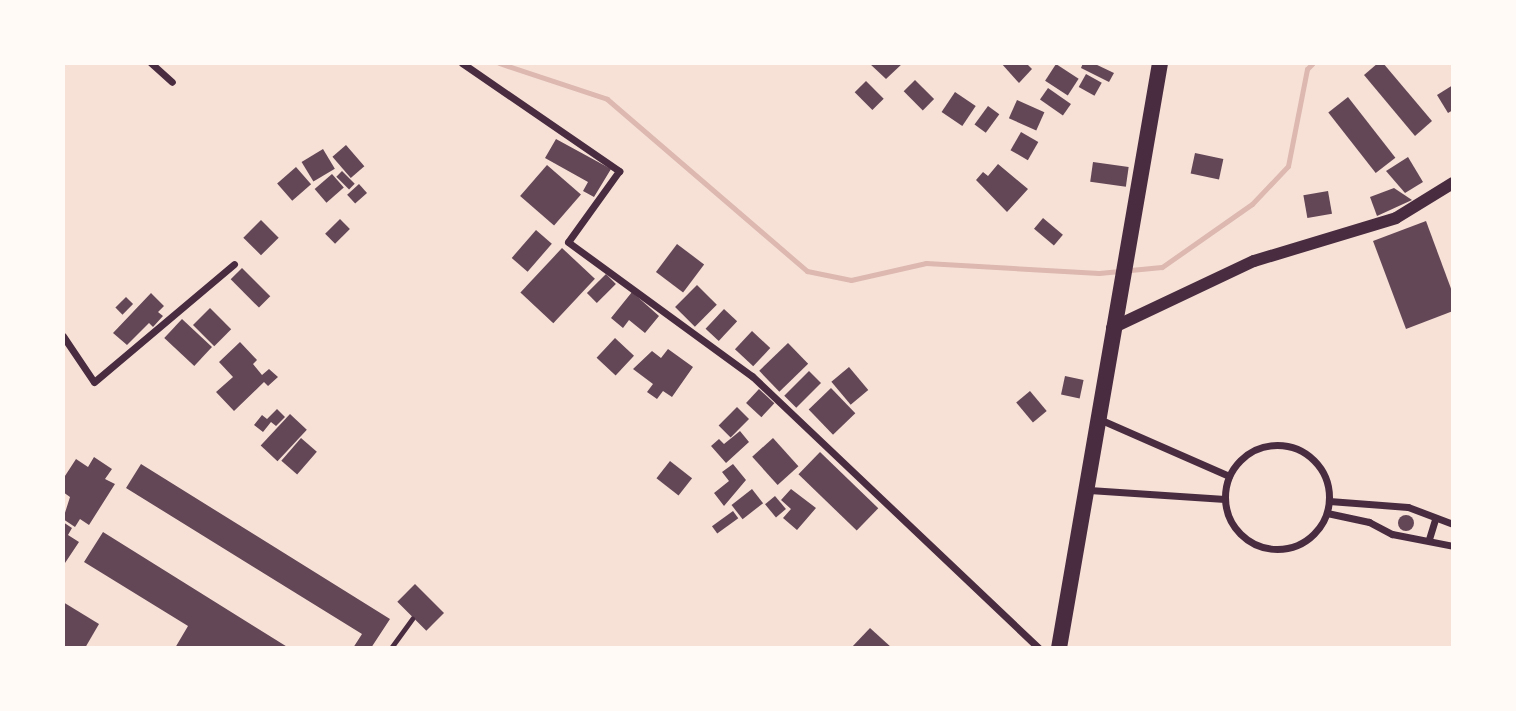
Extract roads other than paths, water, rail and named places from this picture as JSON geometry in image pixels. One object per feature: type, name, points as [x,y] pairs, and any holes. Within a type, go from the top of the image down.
[{"type":"main road","points":[[1059,648],[1088,490],[1112,328],[1160,63]]},
{"type":"street","points":[[150,63],[172,82]]},
{"type":"street","points":[[462,63],[619,171],[568,242],[752,376],[1039,648]]},
{"type":"street","points":[[1112,328],[1254,261],[1396,218],[1453,183]]},
{"type":"street","points":[[63,336],[94,382],[234,264]]},
{"type":"street","points":[[1099,419],[1229,476]]},
{"type":"street","points":[[1292,446],[1317,463],[1326,475],[1329,501],[1327,513],[1314,535],[1299,545],[1266,548],[1237,530],[1225,499],[1229,476],[1237,463],[1262,447],[1292,446]]},
{"type":"street","points":[[1088,490],[1225,499]]},
{"type":"street","points":[[1329,501],[1408,508],[1453,524]]},
{"type":"street","points":[[1327,513],[1369,522],[1392,534],[1429,539],[1453,547]]},
{"type":"street","points":[[1429,539],[1435,519]]},
{"type":"lane","points":[[391,648],[412,619]]},
{"type":"waterway","points":[[499,63],[607,99],[807,271],[851,280],[926,263],[1099,273],[1162,267],[1252,204],[1288,166],[1307,69],[1313,63]]}]
